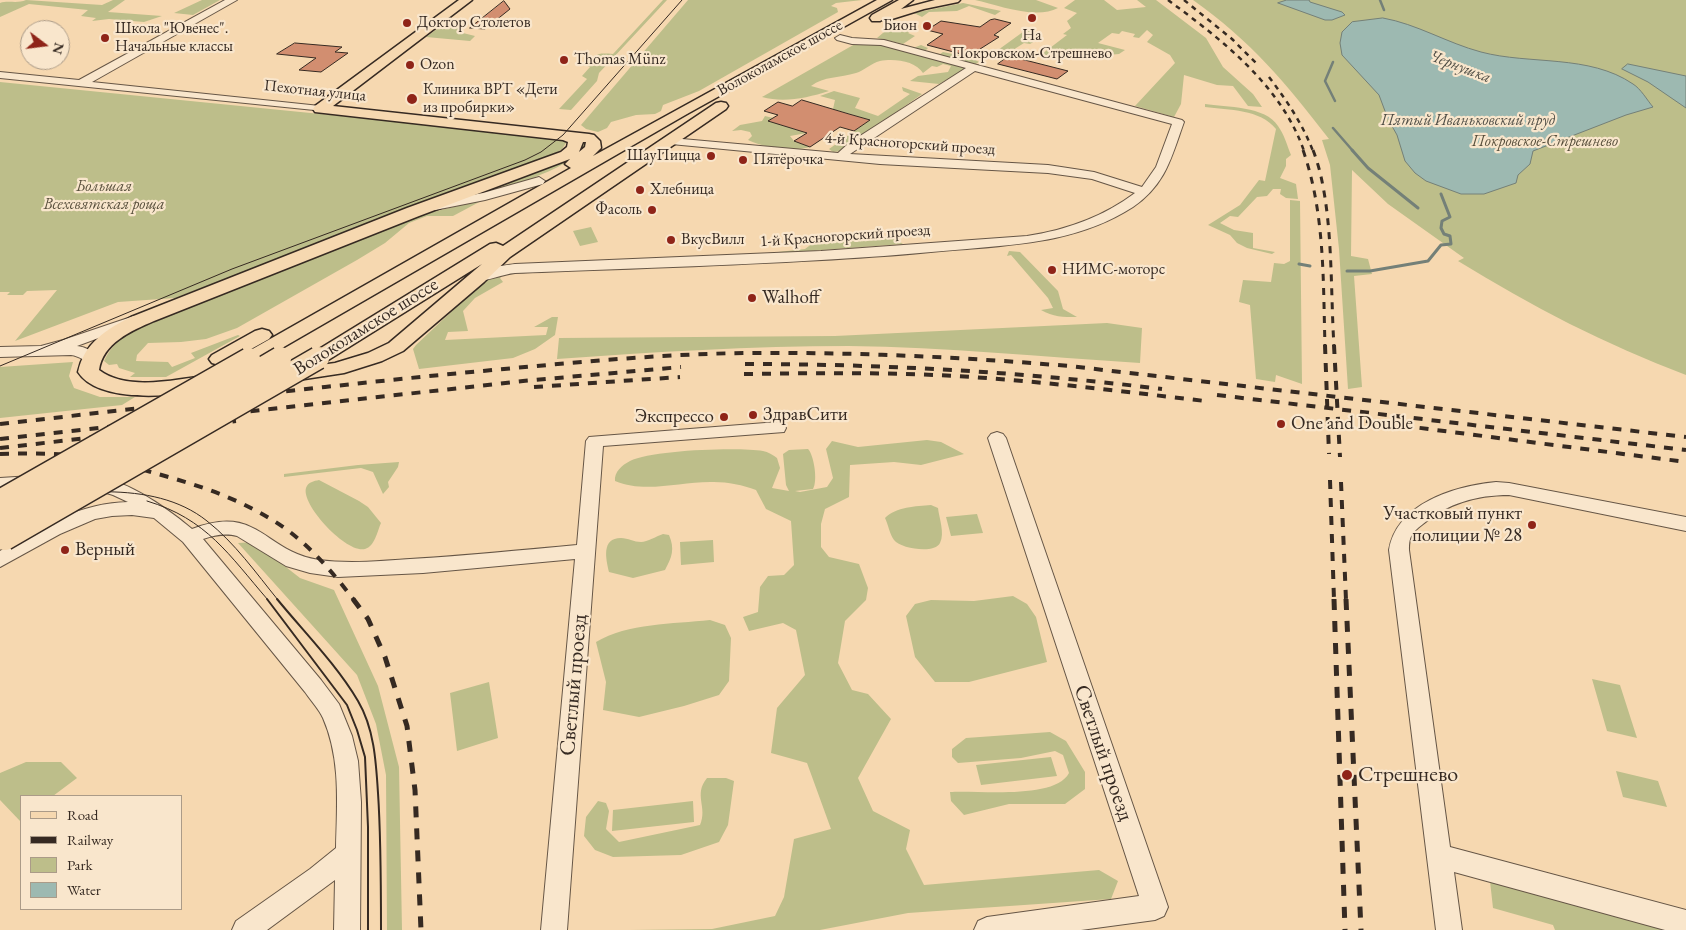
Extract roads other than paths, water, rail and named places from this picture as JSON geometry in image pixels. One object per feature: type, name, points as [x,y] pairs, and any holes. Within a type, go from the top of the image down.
[{"type":"main road","points":[[320,109],[466,0]]},
{"type":"main road","name":"Волоколамское шоссе","points":[[0,501],[674,116],[886,0]]},
{"type":"main road","name":"Волоколамское шоссе","points":[[1,541],[280,358],[907,0]]},
{"type":"main road","points":[[842,38],[904,10],[954,0]]},
{"type":"main road","name":"Волоколамское шоссе","points":[[1,541],[318,358],[590,193],[721,106]]},
{"type":"main road","name":"Пехотная улица","points":[[320,109],[589,138],[594,144],[587,154],[573,164]]},
{"type":"main road","name":"Волоколамское шоссе","points":[[0,484],[508,196],[674,116]]},
{"type":"main road","points":[[565,135],[575,140],[573,150],[566,155],[413,212],[147,316],[105,341],[91,358],[88,372],[94,378],[104,383],[119,387],[155,387],[311,374],[338,369],[375,357],[396,347],[478,278],[504,253],[590,193]]},
{"type":"street","points":[[80,84],[232,0]]},
{"type":"street","points":[[842,38],[852,41],[881,42],[974,67]]},
{"type":"street","points":[[841,156],[853,145],[974,67]]},
{"type":"street","name":"1-й Красногорский проезд","points":[[478,278],[500,269],[878,252],[1038,238],[1083,227],[1109,215],[1152,185],[1158,175],[1178,122],[974,67]]},
{"type":"street","name":"Пехотная улица","points":[[0,75],[320,109]]},
{"type":"street","name":"4-й Красногорский проезд","points":[[671,141],[880,160],[1048,169],[1094,176],[1144,192]]},
{"type":"street","points":[[413,212],[485,196],[539,181]]},
{"type":"street","points":[[522,240],[517,251],[518,255],[524,261],[537,268]]},
{"type":"street","points":[[47,349],[68,344],[147,316]]},
{"type":"street","points":[[0,352],[47,349],[80,351],[91,358]]},
{"type":"street","name":"Светлый проезд","points":[[554,930],[595,441],[778,428]]},
{"type":"street","name":"Светлый проезд","points":[[987,930],[1155,907],[997,438]]},
{"type":"street","points":[[67,522],[85,498],[84,487],[69,481]]},
{"type":"street","points":[[0,484],[69,481],[98,484],[121,491],[138,499],[190,537],[313,686],[331,712],[341,736],[347,761],[349,802],[347,930]]},
{"type":"street","points":[[1449,930],[1400,550],[1402,534],[1421,515],[1439,504],[1468,493],[1494,488],[1529,493],[1686,524]]},
{"type":"street","points":[[1,541],[94,513],[120,509],[161,514]]},
{"type":"street","points":[[190,537],[215,526],[238,528],[252,533],[288,560],[323,568],[380,569],[585,551]]},
{"type":"street","points":[[245,930],[319,878],[349,853]]},
{"type":"street","points":[[1439,856],[1686,923]]},
{"type":"water","points":[[1287,0],[1309,0],[1310,2],[1342,12],[1345,15],[1332,20],[1325,20],[1278,3]]},
{"type":"water","name":"Пятый Иваньковский пруд","points":[[1383,18],[1408,25],[1481,52],[1598,68],[1636,86],[1653,107],[1626,115],[1533,151],[1530,164],[1518,175],[1516,183],[1484,194],[1461,194],[1426,181],[1415,173],[1405,161],[1397,135],[1388,119],[1379,95],[1342,55],[1340,43],[1342,32],[1352,22]]},
{"type":"water","points":[[1628,64],[1686,76],[1686,108],[1648,82],[1622,69]]},
{"type":"waterway","points":[[1380,0],[1384,10]]},
{"type":"waterway","points":[[1333,62],[1325,81],[1335,101]]},
{"type":"waterway","points":[[1333,128],[1353,151]]},
{"type":"waterway","points":[[1352,150],[1368,168],[1418,208]]},
{"type":"waterway","points":[[1347,271],[1370,271],[1428,261],[1441,245],[1451,244],[1450,236],[1444,234],[1441,228],[1442,221],[1450,217],[1441,194]]},
{"type":"waterway","points":[[1299,264],[1310,266]]},
{"type":"tram line","points":[[0,366],[232,269],[525,160],[541,152],[563,135],[682,0]]},
{"type":"tram line","points":[[0,500],[80,492],[134,493],[161,498],[185,507],[207,521],[245,559],[278,600]]},
{"type":"tram line","points":[[147,501],[168,509],[201,528],[215,540],[268,600]]},
{"type":"tram line","points":[[267,599],[347,705],[357,730],[365,757],[368,827],[368,930]]},
{"type":"tram line","points":[[277,599],[340,674],[358,701],[368,722],[375,757],[378,793],[381,930]]},
{"type":"railway","points":[[1168,0],[1209,31],[1248,66],[1281,105],[1294,127],[1304,151]]},
{"type":"railway","points":[[1184,0],[1232,39],[1257,64]]},
{"type":"railway","points":[[1269,77],[1294,112],[1313,151]]},
{"type":"railway","points":[[1303,150],[1315,198],[1322,247],[1325,346]]},
{"type":"railway","points":[[1313,150],[1325,195],[1328,220],[1334,346]]},
{"type":"railway","points":[[1325,345],[1327,396]]},
{"type":"railway","points":[[1334,345],[1337,397]]},
{"type":"railway","points":[[0,424],[361,383],[548,365],[614,359],[746,353],[827,353],[988,360],[1069,366],[1327,396]]},
{"type":"railway","points":[[745,364],[902,367],[954,370],[1162,389]]},
{"type":"railway","points":[[0,439],[523,381],[681,367]]},
{"type":"railway","points":[[744,374],[943,375],[1059,384],[1205,401]]},
{"type":"railway","points":[[534,387],[680,377]]},
{"type":"railway","points":[[1217,395],[1327,408]]},
{"type":"railway","points":[[1327,396],[1337,397]]},
{"type":"railway","points":[[1327,396],[1327,408]]},
{"type":"railway","points":[[1337,397],[1686,437]]},
{"type":"railway","points":[[1337,397],[1337,409]]},
{"type":"railway","points":[[1327,408],[1337,409]]},
{"type":"railway","points":[[1327,408],[1329,454]]},
{"type":"railway","points":[[1337,409],[1686,450]]},
{"type":"railway","points":[[1337,409],[1340,457]]},
{"type":"railway","points":[[0,448],[236,421]]},
{"type":"railway","points":[[1366,421],[1686,462]]},
{"type":"railway","points":[[0,454],[55,454],[96,458],[124,464],[228,497],[258,511],[296,537],[323,562],[354,600]]},
{"type":"railway","points":[[1330,480],[1334,600]]},
{"type":"railway","points":[[1341,482],[1346,600]]},
{"type":"railway","points":[[353,599],[368,619],[385,657],[407,726],[415,790],[421,930]]},
{"type":"railway","points":[[1334,599],[1345,930]]},
{"type":"railway","points":[[1346,599],[1361,930]]},
{"type":"place","name":"На Покровском-Стрешнево","points":[[1032,18]]},
{"type":"place","name":"Доктор Столетов","points":[[407,23]]},
{"type":"place","name":"Бион","points":[[927,26]]},
{"type":"place","name":"Школа \"Ювенес\". Начальные классы","points":[[105,38]]},
{"type":"place","name":"Thomas Münz","points":[[564,60]]},
{"type":"place","name":"Ozon","points":[[410,65]]},
{"type":"place","name":"Клиника ВРТ «Дети из пробирки»","points":[[412,99]]},
{"type":"place","name":"ШауПицца","points":[[711,156]]},
{"type":"place","name":"Пятёрочка","points":[[743,160]]},
{"type":"place","name":"Хлебница","points":[[640,190]]},
{"type":"place","name":"Фасоль","points":[[652,210]]},
{"type":"place","name":"ВкусВилл","points":[[671,240]]},
{"type":"place","name":"НИМС-моторс","points":[[1052,270]]},
{"type":"place","name":"Walhoff","points":[[752,298]]},
{"type":"place","name":"ЗдравСити","points":[[753,415]]},
{"type":"place","name":"Экспрессо","points":[[724,417]]},
{"type":"place","name":"One and Double","points":[[1281,424]]},
{"type":"place","name":"Участковый пункт полиции № 28","points":[[1532,525]]},
{"type":"place","name":"Верный","points":[[65,550]]},
{"type":"place","name":"Стрешнево","points":[[1347,775]]},
{"type":"water label","name":"Чернушка","points":[[1460,67]]},
{"type":"park label","name":"Покровское-Стрешнево","points":[[1545,142]]},
{"type":"park label","name":"Большая Всехсвятская роща","points":[[104,196]]}]
